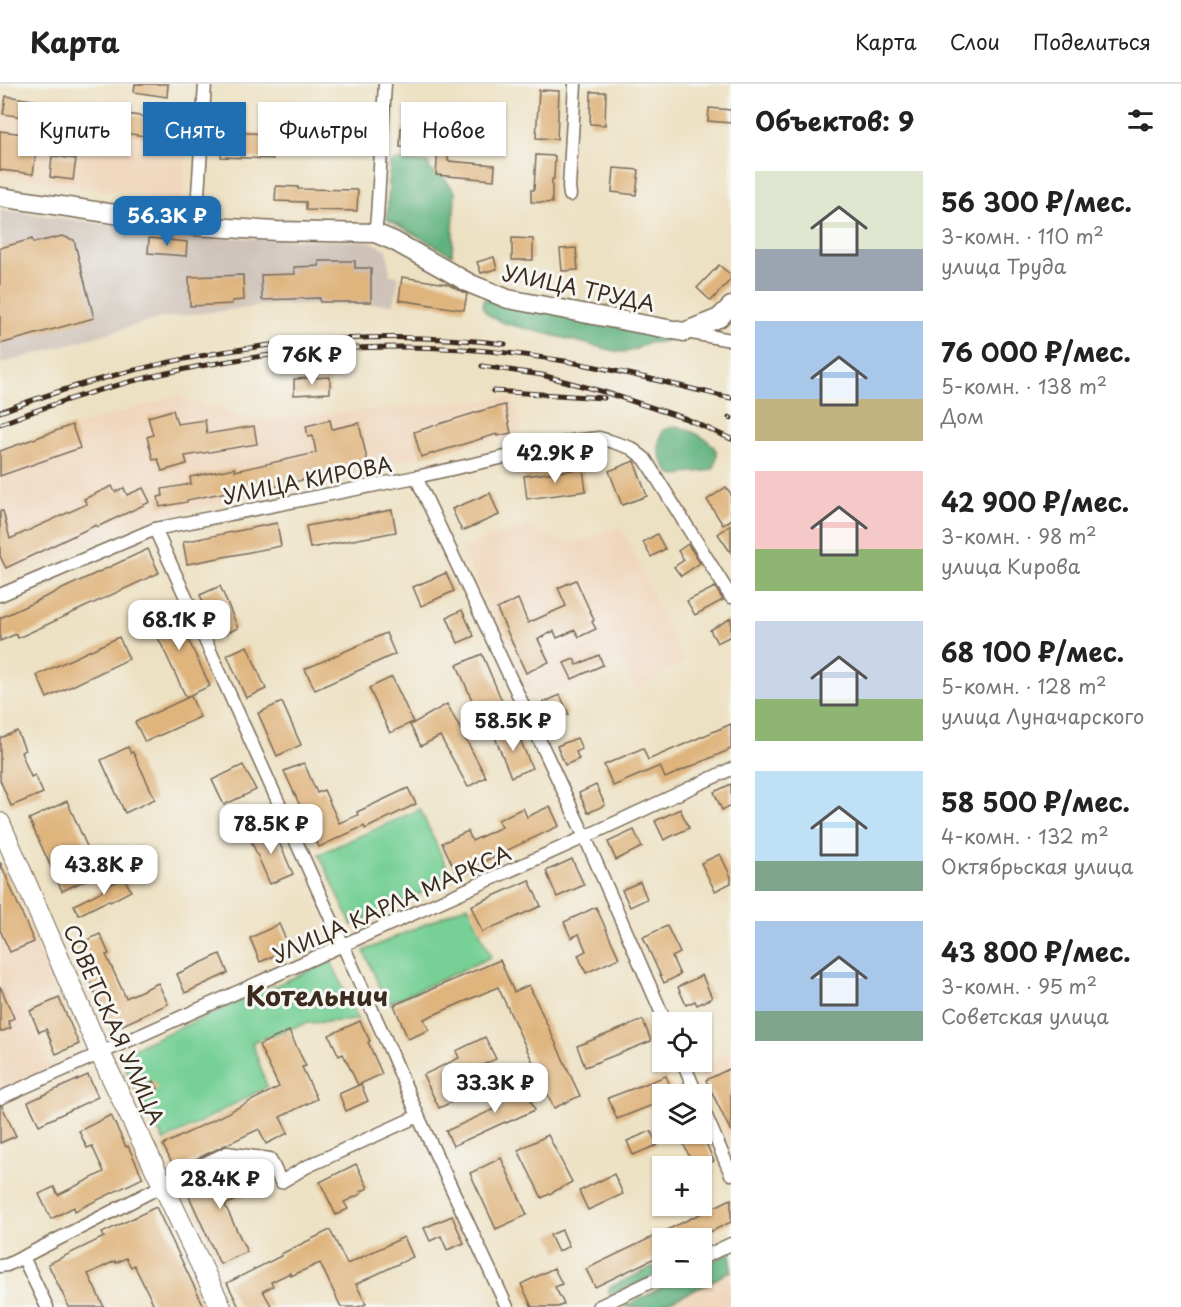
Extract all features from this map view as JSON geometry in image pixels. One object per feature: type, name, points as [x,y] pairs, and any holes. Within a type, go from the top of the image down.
[{"type":"main road","name":"СОВЕТСКАЯ УЛИЦА","points":[[0,823],[100,1053],[221,1307]]},
{"type":"street","points":[[196,226],[205,84]]},
{"type":"street","points":[[375,234],[378,217],[385,84]]},
{"type":"street","points":[[570,195],[574,84]]},
{"type":"street","name":"УЛИЦА ТРУДА","points":[[0,197],[196,226],[375,234],[394,241],[471,284],[508,299],[731,340]]},
{"type":"street","points":[[684,332],[719,318],[731,306]]},
{"type":"street","name":"УЛИЦА КИРОВА","points":[[0,596],[156,529],[416,477],[585,438],[599,438],[631,448],[650,465],[731,597]]},
{"type":"street","points":[[416,477],[585,837],[661,1012]]},
{"type":"street","points":[[156,529],[418,1116],[507,1307]]},
{"type":"street","name":"УЛИЦА КАРЛА МАРКСА","points":[[0,1098],[585,837],[731,769]]},
{"type":"street","points":[[0,1266],[7,1265],[162,1184],[227,1153],[270,1159],[281,1182],[306,1167],[418,1116]]},
{"type":"street","points":[[712,1130],[731,1174]]},
{"type":"street","points":[[712,1253],[731,1244]]},
{"type":"street","points":[[23,1257],[47,1307]]},
{"type":"street","points":[[598,1307],[652,1281]]},
{"type":"shaded area","points":[[0,103],[18,106],[18,156],[131,156],[131,121],[143,123],[143,156],[185,156],[182,202],[0,174]]},
{"type":"shaded area","points":[[0,209],[192,237],[370,241],[387,250],[390,275],[399,276],[394,304],[272,305],[161,318],[0,364]]},
{"type":"shaded area","points":[[175,396],[259,420],[512,397],[524,433],[154,517],[0,579],[0,449]]},
{"type":"shaded area","points":[[621,526],[684,662],[636,690],[622,661],[533,701],[461,547],[528,527],[569,544]]},
{"type":"shaded area","points":[[0,862],[58,993],[25,1008],[50,1067],[0,1090]]},
{"type":"shaded area","points":[[731,1051],[731,1143],[712,1101],[712,1084],[704,1084],[699,1072],[712,1072],[712,1060]]},
{"type":"shaded area","points":[[731,1253],[731,1307],[622,1307],[661,1288],[712,1288],[712,1269]]},
{"type":"green space","points":[[396,160],[429,163],[430,170],[445,179],[455,192],[452,255],[387,219],[390,163]]},
{"type":"green space","points":[[487,298],[670,337],[666,341],[647,343],[634,350],[615,351],[504,323],[485,312],[482,305],[483,300]]},
{"type":"green space","points":[[677,426],[700,436],[711,444],[717,454],[714,468],[709,471],[690,472],[678,476],[669,472],[661,458],[659,442],[663,430]]},
{"type":"green space","points":[[420,809],[452,879],[352,925],[319,854]]},
{"type":"green space","points":[[468,905],[491,957],[387,1004],[364,951]]},
{"type":"green space","points":[[331,961],[358,1020],[307,1023],[252,1042],[267,1087],[164,1141],[131,1081],[120,1054]]},
{"type":"green space","points":[[731,1252],[731,1272],[712,1281],[712,1261]]},
{"type":"green space","points":[[652,1267],[652,1278],[610,1295],[608,1291],[610,1287]]},
{"type":"green space","points":[[661,1288],[699,1288],[656,1307],[624,1307]]},
{"type":"building","points":[[135,84],[168,84],[167,97],[134,92]]},
{"type":"building","points":[[539,90],[559,91],[557,139],[536,138]]},
{"type":"building","points":[[591,92],[606,92],[605,125],[590,124]]},
{"type":"building","points":[[6,96],[46,102],[18,102],[18,116],[3,114]]},
{"type":"building","points":[[709,108],[731,110],[731,123],[708,121]]},
{"type":"building","points":[[131,115],[143,117],[143,136],[131,134]]},
{"type":"building","points":[[0,131],[18,133],[18,156],[35,156],[33,174],[0,170]]},
{"type":"building","points":[[246,133],[258,133],[258,156],[273,156],[273,159],[221,157],[246,156]]},
{"type":"building","points":[[536,155],[555,156],[552,203],[531,202]]},
{"type":"building","points":[[52,156],[76,159],[73,180],[50,177]]},
{"type":"building","points":[[437,156],[448,156],[448,161],[495,165],[494,180],[436,175]]},
{"type":"building","points":[[614,168],[639,170],[636,195],[612,192]]},
{"type":"building","points":[[276,186],[298,187],[298,189],[358,190],[357,211],[306,210],[306,202],[275,201]]},
{"type":"building","points":[[62,236],[74,240],[94,318],[0,344],[0,248],[32,239],[33,243]]},
{"type":"building","points":[[149,238],[187,242],[186,256],[148,253]]},
{"type":"building","points":[[512,238],[533,239],[533,260],[512,260]]},
{"type":"building","points":[[576,248],[578,270],[562,271],[560,249]]},
{"type":"building","points":[[494,257],[497,269],[481,273],[477,262]]},
{"type":"building","points":[[319,261],[355,261],[355,268],[371,268],[371,302],[320,302],[320,298],[262,300],[261,275],[295,274],[294,267],[319,266]]},
{"type":"building","points":[[719,265],[731,275],[731,279],[711,301],[697,288]]},
{"type":"building","points":[[243,275],[244,300],[232,301],[232,304],[190,306],[189,277]]},
{"type":"building","points":[[402,277],[447,284],[467,294],[464,310],[399,300]]},
{"type":"building","points":[[330,377],[330,393],[294,395],[294,379]]},
{"type":"building","points":[[505,405],[511,433],[497,436],[497,434],[421,457],[414,432]]},
{"type":"building","points":[[173,410],[177,424],[205,420],[207,434],[254,426],[257,444],[185,456],[187,464],[162,471],[158,459],[153,460],[147,437],[153,435],[148,417]]},
{"type":"building","points":[[330,420],[332,429],[359,423],[368,464],[249,493],[238,495],[237,490],[160,507],[158,497],[163,496],[162,489],[191,484],[190,477],[235,468],[235,471],[316,453],[313,436],[308,437],[306,426]]},
{"type":"building","points":[[72,425],[80,448],[0,476],[0,451]]},
{"type":"building","points":[[634,461],[647,496],[622,505],[609,471]]},
{"type":"building","points":[[583,469],[586,491],[527,499],[524,476]]},
{"type":"building","points":[[112,486],[115,492],[124,488],[127,495],[143,488],[150,502],[6,568],[0,556],[0,511],[3,511],[10,539],[87,504],[84,499]]},
{"type":"building","points":[[726,487],[731,494],[731,520],[723,525],[707,500]]},
{"type":"building","points":[[490,493],[499,515],[462,531],[452,509]]},
{"type":"building","points":[[392,510],[396,532],[310,548],[306,526]]},
{"type":"building","points":[[277,523],[281,546],[187,564],[183,542]]},
{"type":"building","points":[[731,525],[731,553],[718,534]]},
{"type":"building","points":[[657,534],[665,549],[651,557],[643,542]]},
{"type":"building","points":[[688,544],[700,563],[681,576],[674,567],[684,560],[678,551]]},
{"type":"building","points":[[148,549],[159,573],[18,638],[16,634],[0,641],[0,618]]},
{"type":"building","points":[[446,573],[454,591],[421,606],[413,587]]},
{"type":"building","points":[[576,580],[596,629],[579,637],[575,630],[557,638],[554,631],[538,639],[549,662],[526,673],[497,609],[518,599],[528,623],[566,606],[558,588]]},
{"type":"building","points":[[220,586],[238,628],[218,637],[200,595]]},
{"type":"building","points":[[715,587],[723,600],[695,615],[687,601]]},
{"type":"building","points":[[172,605],[210,686],[186,697],[148,616]]},
{"type":"building","points":[[462,610],[474,636],[458,643],[447,617]]},
{"type":"building","points":[[731,618],[731,636],[717,643],[710,630]]},
{"type":"building","points":[[386,633],[395,654],[315,690],[305,669]]},
{"type":"building","points":[[119,637],[129,659],[47,698],[37,675]]},
{"type":"building","points":[[247,646],[266,689],[246,698],[227,655]]},
{"type":"building","points":[[482,654],[505,708],[480,719],[457,665]]},
{"type":"building","points":[[599,655],[603,665],[572,679],[564,663],[574,659],[577,665]]},
{"type":"building","points":[[392,677],[413,722],[390,733],[369,688]]},
{"type":"building","points":[[560,695],[569,714],[546,724],[538,705]]},
{"type":"building","points":[[191,696],[200,717],[145,742],[135,722]]},
{"type":"building","points":[[282,702],[301,745],[277,756],[258,713]]},
{"type":"building","points":[[447,704],[486,777],[468,787],[440,736],[421,746],[410,725]]},
{"type":"building","points":[[731,724],[731,749],[665,778],[660,766],[613,786],[604,765],[643,748],[648,760]]},
{"type":"building","points":[[515,727],[532,768],[511,777],[494,735]]},
{"type":"building","points":[[17,731],[25,750],[21,752],[31,777],[35,775],[43,793],[11,806],[0,780],[0,738]]},
{"type":"building","points":[[577,738],[582,749],[576,752],[579,759],[565,765],[557,746]]},
{"type":"building","points":[[128,747],[131,753],[133,752],[155,799],[125,813],[101,760]]},
{"type":"building","points":[[304,763],[317,793],[324,790],[339,823],[408,788],[416,804],[365,829],[364,826],[319,847],[284,771]]},
{"type":"building","points":[[243,765],[256,790],[224,805],[212,780]]},
{"type":"building","points":[[731,784],[731,806],[722,810],[714,792]]},
{"type":"building","points":[[596,785],[605,805],[588,813],[579,793]]},
{"type":"building","points":[[67,801],[99,874],[62,891],[29,819]]},
{"type":"building","points":[[550,806],[559,826],[457,874],[442,843],[468,831],[472,841],[502,827],[498,820],[523,808],[527,817]]},
{"type":"building","points":[[680,809],[689,828],[664,840],[655,821]]},
{"type":"building","points":[[272,826],[293,874],[270,884],[249,836]]},
{"type":"building","points":[[634,830],[642,847],[616,860],[608,842]]},
{"type":"building","points":[[720,854],[731,877],[731,883],[715,891],[701,863]]},
{"type":"building","points":[[572,859],[584,885],[557,897],[546,871]]},
{"type":"building","points":[[0,862],[34,942],[10,952],[0,930]]},
{"type":"building","points":[[124,878],[131,891],[79,915],[74,905]]},
{"type":"building","points":[[529,880],[541,906],[482,932],[471,906]]},
{"type":"building","points":[[640,882],[647,899],[630,907],[622,890]]},
{"type":"building","points":[[596,907],[619,958],[586,973],[578,955],[586,951],[579,934],[571,938],[564,922]]},
{"type":"building","points":[[279,924],[290,949],[260,962],[250,938]]},
{"type":"building","points":[[667,926],[680,953],[672,957],[680,975],[664,983],[643,937]]},
{"type":"building","points":[[100,934],[109,954],[106,955],[126,998],[158,983],[168,1004],[112,1030],[74,946]]},
{"type":"building","points":[[220,954],[228,973],[185,993],[177,974]]},
{"type":"building","points":[[500,960],[514,992],[529,985],[580,1096],[554,1108],[498,987],[424,1019],[429,1030],[408,1039],[394,1005]]},
{"type":"building","points":[[702,975],[712,998],[697,1005],[695,1001],[686,1005],[678,987]]},
{"type":"building","points":[[0,986],[14,1018],[8,1021],[11,1028],[0,1032]]},
{"type":"building","points":[[59,998],[79,1044],[56,1054],[46,1029],[39,1032],[30,1011]]},
{"type":"building","points":[[643,1020],[651,1041],[585,1067],[577,1046]]},
{"type":"building","points":[[360,1021],[382,1074],[358,1085],[343,1054],[339,1056],[329,1035]]},
{"type":"building","points":[[289,1031],[306,1066],[302,1067],[317,1099],[280,1117],[288,1133],[266,1144],[259,1129],[175,1169],[163,1145],[279,1087],[259,1045]]},
{"type":"building","points":[[485,1037],[496,1059],[456,1077],[465,1096],[439,1108],[423,1075],[459,1058],[456,1051]]},
{"type":"building","points":[[731,1068],[731,1132],[712,1092],[712,1084],[708,1084],[706,1080]]},
{"type":"building","points":[[88,1075],[98,1097],[39,1125],[28,1102]]},
{"type":"building","points":[[666,1076],[669,1084],[652,1084],[652,1105],[617,1119],[608,1098]]},
{"type":"building","points":[[154,1081],[158,1089],[149,1093],[150,1097],[142,1101],[136,1089]]},
{"type":"building","points":[[523,1082],[535,1110],[453,1146],[446,1131],[499,1107],[493,1095]]},
{"type":"building","points":[[361,1084],[368,1101],[346,1111],[339,1094]]},
{"type":"building","points":[[0,1106],[16,1136],[0,1143]]},
{"type":"building","points":[[111,1115],[143,1178],[75,1211],[74,1207],[51,1219],[39,1194],[54,1187],[58,1195],[104,1172],[92,1146],[87,1148],[79,1131]]},
{"type":"building","points":[[651,1131],[652,1144],[657,1145],[633,1155],[627,1141]]},
{"type":"building","points":[[548,1135],[572,1182],[542,1198],[518,1150]]},
{"type":"building","points":[[684,1144],[706,1144],[712,1156],[689,1156]]},
{"type":"building","points":[[501,1158],[527,1215],[496,1229],[470,1173]]},
{"type":"building","points":[[356,1164],[368,1188],[344,1202],[348,1209],[336,1215],[320,1182]]},
{"type":"building","points":[[218,1166],[229,1188],[261,1173],[267,1185],[225,1205],[247,1252],[220,1264],[183,1183]]},
{"type":"building","points":[[614,1174],[623,1194],[588,1210],[579,1191]]},
{"type":"building","points":[[731,1199],[731,1222],[712,1231],[712,1228],[671,1228],[696,1216],[712,1216],[712,1208]]},
{"type":"building","points":[[156,1207],[204,1307],[155,1307],[134,1265],[131,1267],[126,1258],[88,1274],[104,1307],[69,1307],[48,1264],[104,1237],[102,1233]]},
{"type":"building","points":[[452,1216],[464,1243],[447,1250],[441,1236],[430,1241],[424,1228]]},
{"type":"building","points":[[330,1230],[347,1264],[404,1237],[413,1257],[356,1284],[366,1304],[358,1307],[341,1307],[320,1263],[271,1282],[273,1286],[263,1291],[272,1307],[239,1307],[227,1283]]},
{"type":"building","points":[[562,1230],[569,1246],[558,1252],[550,1235]]},
{"type":"building","points":[[652,1237],[652,1259],[595,1287],[586,1269]]},
{"type":"building","points":[[554,1268],[562,1284],[555,1287],[564,1304],[558,1307],[532,1307],[521,1284]]},
{"type":"railway","points":[[0,412],[86,383],[137,369],[241,349],[294,342],[399,337],[505,344]]},
{"type":"railway","points":[[0,424],[67,400],[204,365],[275,354],[346,348],[417,347],[488,351],[558,360],[731,398]]},
{"type":"railway","points":[[482,366],[542,375],[604,392],[687,419],[731,439]]},
{"type":"railway","points":[[493,391],[604,398]]},
{"type":"district","name":"Котельнич","points":[[317,994]]}]
